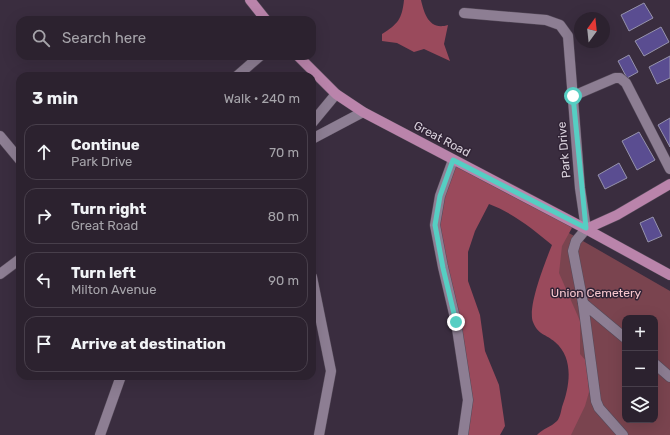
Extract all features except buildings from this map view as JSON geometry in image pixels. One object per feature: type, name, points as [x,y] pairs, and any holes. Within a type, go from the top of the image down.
[{"type":"main road","points":[[250,0],[263,16]]},
{"type":"main road","name":"Great Road","points":[[302,60],[314,72]]},
{"type":"main road","name":"Great Road","points":[[316,74],[336,94],[363,112],[586,228],[670,275]]},
{"type":"main road","points":[[586,228],[617,215],[670,184]]},
{"type":"street","name":"Park Drive","points":[[464,14],[546,20],[560,25],[568,36],[586,228]]},
{"type":"street","points":[[242,72],[255,60]]},
{"type":"street","points":[[573,96],[615,78],[620,78],[626,83],[670,169]]},
{"type":"street","points":[[316,118],[336,94]]},
{"type":"street","points":[[316,137],[363,112]]},
{"type":"street","points":[[0,136],[16,155]]},
{"type":"street","points":[[453,160],[440,196],[435,225],[443,268],[456,322],[468,400],[463,435]]},
{"type":"street","points":[[586,228],[576,241],[573,250],[583,303],[596,401],[599,408],[622,435]]},
{"type":"street","points":[[0,274],[16,262]]},
{"type":"street","points":[[316,297],[331,372],[319,435]]},
{"type":"street","points":[[583,303],[622,336]]},
{"type":"street","points":[[658,367],[670,377]]},
{"type":"street","points":[[100,435],[120,380]]},
{"type":"green space","name":"Union Cemetery","points":[[562,229],[670,291],[670,435],[567,435],[577,400],[561,334],[553,263]]},
{"type":"shaded area","points":[[404,0],[421,0],[428,20],[436,25],[448,25],[444,44],[450,61],[424,49],[414,52],[397,43],[382,41],[382,34],[392,27],[398,20],[402,12]]},
{"type":"shaded area","points":[[455,163],[573,226],[562,246],[559,273],[580,321],[580,354],[587,362],[589,392],[585,406],[571,435],[537,435],[558,420],[565,399],[569,373],[568,364],[561,349],[552,339],[542,334],[537,329],[533,322],[532,315],[538,284],[552,245],[530,227],[489,204],[475,231],[468,252],[468,281],[480,315],[485,351],[499,385],[505,426],[500,435],[462,435],[468,401],[435,221]]},
{"type":"route","points":[[456,322],[443,268],[435,225],[440,196],[453,160],[586,228],[580,188],[573,96]]}]
